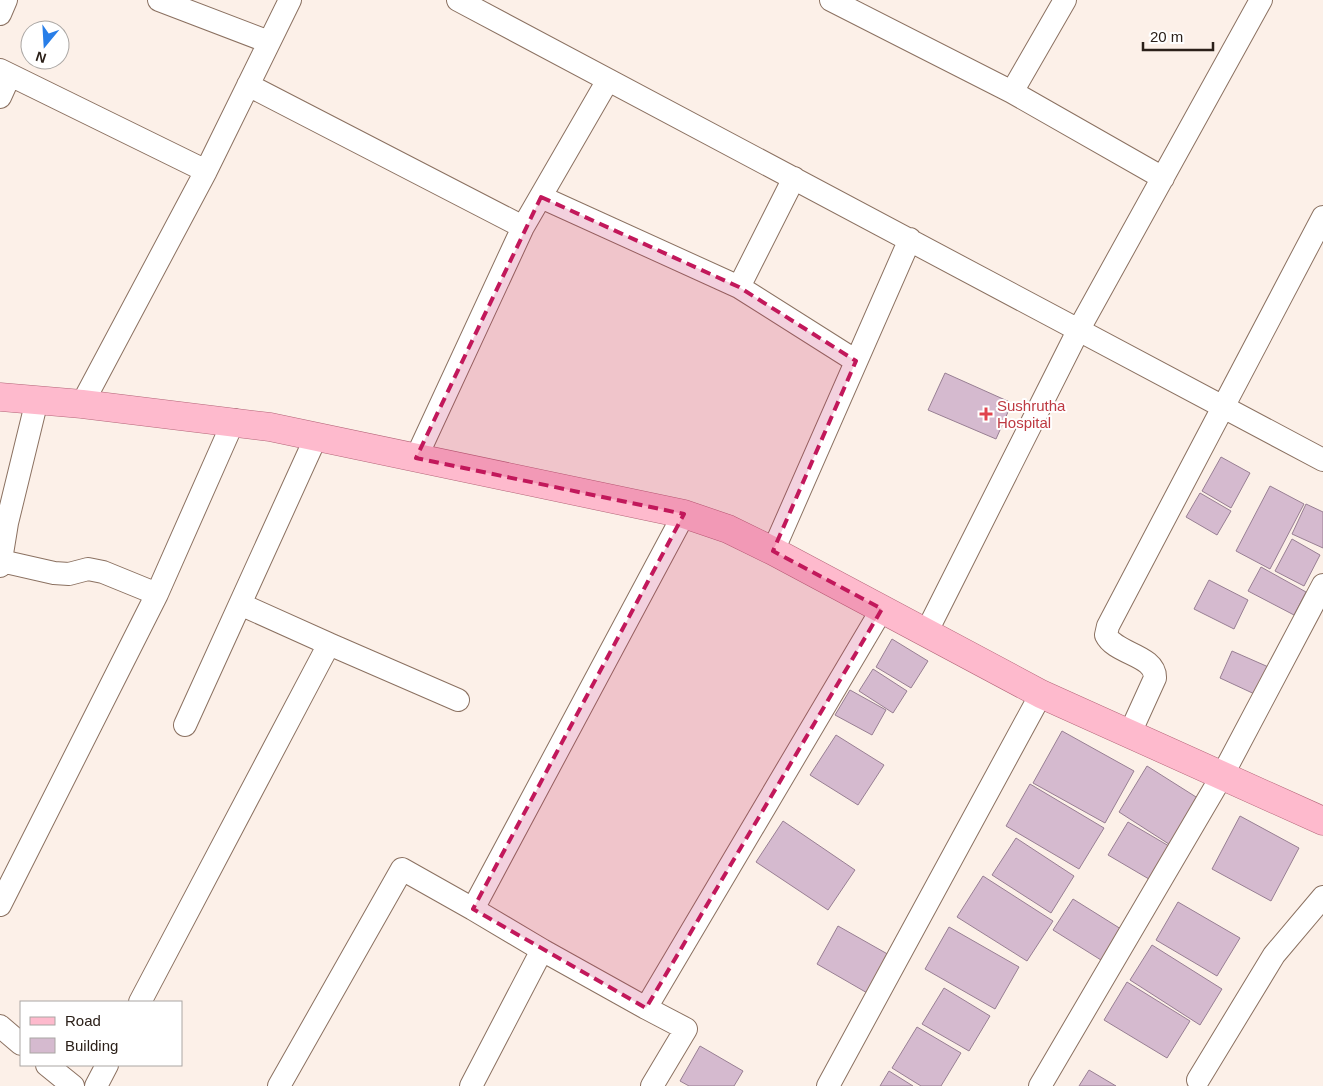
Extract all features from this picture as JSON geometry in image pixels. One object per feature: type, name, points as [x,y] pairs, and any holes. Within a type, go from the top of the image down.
[{"type":"main road","points":[[0,397],[234,420],[684,514],[728,529],[773,551],[1041,694],[1130,732],[1323,821]]},
{"type":"street","points":[[0,14],[6,0]]},
{"type":"street","points":[[159,0],[269,42]]},
{"type":"street","points":[[82,404],[206,171],[290,0]]},
{"type":"street","points":[[458,0],[1323,460]]},
{"type":"street","points":[[831,0],[1012,92],[1163,178]]},
{"type":"street","points":[[1012,92],[1065,0]]},
{"type":"street","points":[[926,633],[1080,330],[1261,0]]},
{"type":"street","points":[[0,97],[5,73],[206,171]]},
{"type":"street","points":[[416,458],[523,227],[608,80]]},
{"type":"street","points":[[248,85],[523,227]]},
{"type":"street","points":[[739,287],[794,178]]},
{"type":"street","points":[[540,197],[739,287],[856,361]]},
{"type":"street","points":[[1130,732],[1154,678],[1155,671],[1150,663],[1110,643],[1106,635],[1108,626],[1222,405],[1323,217]]},
{"type":"street","points":[[773,551],[910,239]]},
{"type":"street","points":[[37,400],[7,523],[0,564],[69,574],[88,568],[103,572],[157,594]]},
{"type":"street","points":[[0,905],[157,594],[234,420]]},
{"type":"street","points":[[185,724],[316,436]]},
{"type":"street","points":[[473,909],[684,514]]},
{"type":"street","points":[[1040,1086],[1223,774],[1323,585]]},
{"type":"street","points":[[240,604],[458,700]]},
{"type":"street","points":[[646,1008],[882,609]]},
{"type":"street","points":[[141,1001],[329,644]]},
{"type":"street","points":[[828,1086],[1041,694]]},
{"type":"street","points":[[279,1086],[402,869],[542,950],[686,1029],[652,1086]]},
{"type":"street","points":[[1198,1080],[1274,955],[1323,897]]},
{"type":"street","points":[[471,1086],[542,950]]},
{"type":"street","points":[[0,1026],[20,1043]]},
{"type":"street","points":[[48,1066],[73,1086]]},
{"type":"street","points":[[96,1086],[106,1066]]},
{"type":"highlighted area","points":[[541,197],[739,287],[856,361],[773,551],[882,609],[646,1008],[473,909],[684,514],[416,458]]},
{"type":"building","points":[[945,373],[1012,403],[996,439],[928,410]]},
{"type":"building","points":[[1221,457],[1250,473],[1231,508],[1202,491]]},
{"type":"building","points":[[1270,486],[1304,504],[1270,569],[1236,551]]},
{"type":"building","points":[[1200,493],[1231,511],[1217,535],[1186,517]]},
{"type":"building","points":[[1306,504],[1323,512],[1323,548],[1292,534]]},
{"type":"building","points":[[1292,539],[1320,555],[1304,586],[1275,571]]},
{"type":"building","points":[[1261,567],[1306,592],[1294,615],[1248,591]]},
{"type":"building","points":[[1209,580],[1248,600],[1234,629],[1194,609]]},
{"type":"building","points":[[892,639],[928,661],[911,688],[876,667]]},
{"type":"building","points":[[1232,651],[1273,669],[1261,697],[1220,678]]},
{"type":"building","points":[[873,669],[907,691],[893,713],[859,691]]},
{"type":"building","points":[[850,690],[886,710],[872,735],[835,715]]},
{"type":"building","points":[[1062,731],[1134,771],[1105,823],[1033,783]]},
{"type":"building","points":[[836,735],[884,765],[858,805],[810,775]]},
{"type":"building","points":[[1147,766],[1204,802],[1175,848],[1119,812]]},
{"type":"building","points":[[1030,784],[1104,828],[1079,869],[1006,826]]},
{"type":"building","points":[[1240,816],[1299,848],[1271,901],[1212,869]]},
{"type":"building","points":[[783,821],[855,870],[828,910],[756,862]]},
{"type":"building","points":[[1128,822],[1174,849],[1154,882],[1108,855]]},
{"type":"building","points":[[1016,838],[1074,876],[1051,913],[992,875]]},
{"type":"building","points":[[983,876],[1053,921],[1027,961],[957,917]]},
{"type":"building","points":[[1073,899],[1121,929],[1101,960],[1053,930]]},
{"type":"building","points":[[1178,902],[1240,938],[1217,976],[1156,940]]},
{"type":"building","points":[[838,926],[891,956],[869,994],[817,964]]},
{"type":"building","points":[[949,927],[1019,967],[995,1009],[925,969]]},
{"type":"building","points":[[1152,945],[1222,989],[1200,1025],[1130,980]]},
{"type":"building","points":[[1127,982],[1190,1021],[1167,1058],[1104,1020]]},
{"type":"building","points":[[944,988],[990,1016],[969,1051],[922,1024]]},
{"type":"building","points":[[917,1027],[961,1053],[941,1086],[921,1086],[892,1068]]},
{"type":"building","points":[[700,1046],[743,1071],[734,1086],[689,1086],[680,1081]]},
{"type":"building","points":[[1089,1070],[1116,1086],[1079,1086]]},
{"type":"building","points":[[889,1071],[913,1086],[880,1086]]},
{"type":"place","name":"Sushrutha Hospital","points":[[986,414]]}]
